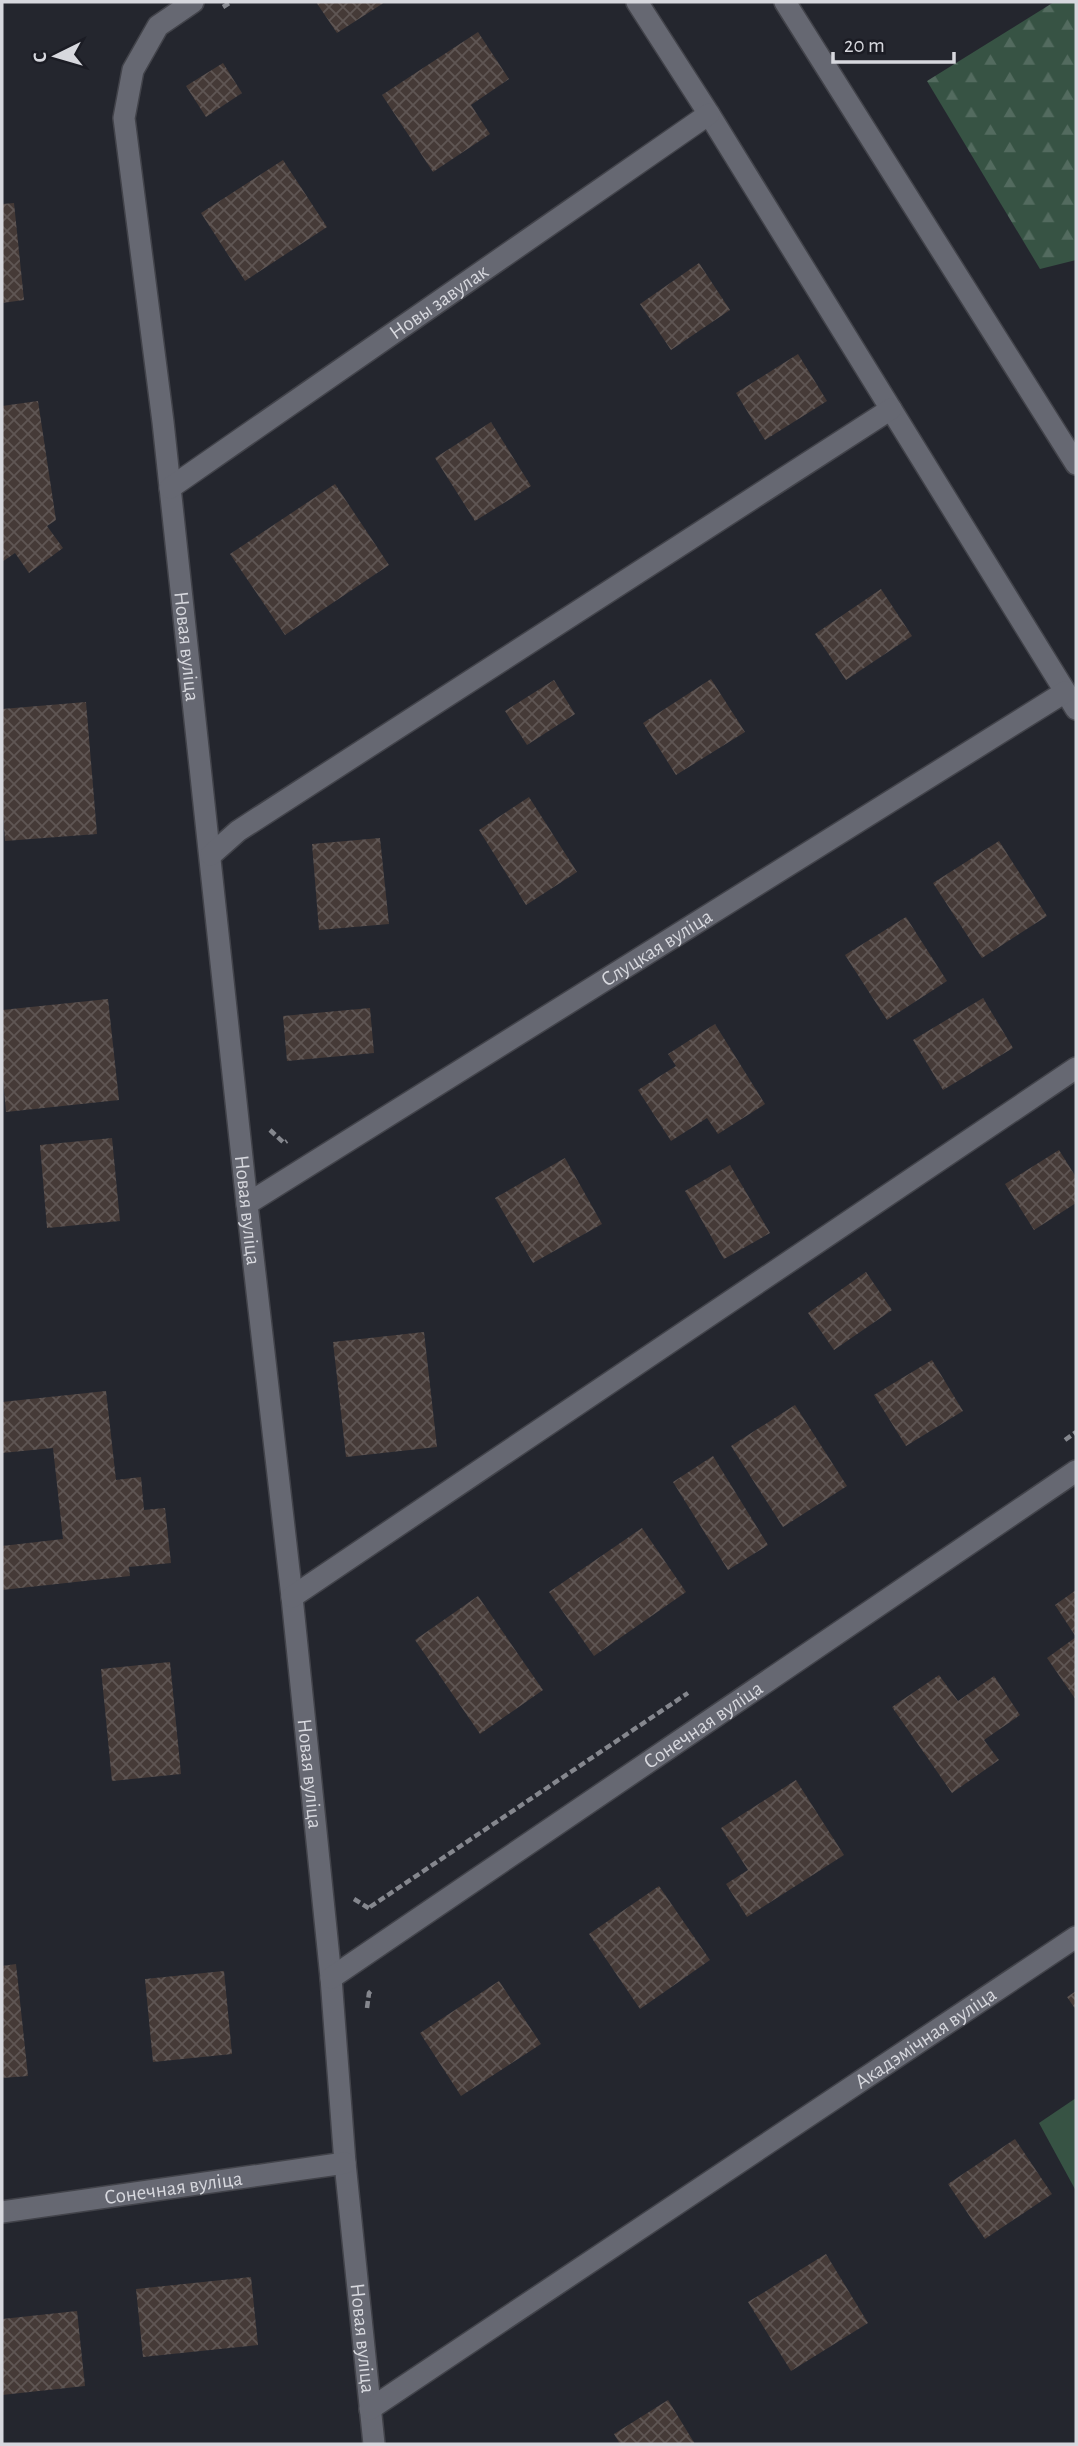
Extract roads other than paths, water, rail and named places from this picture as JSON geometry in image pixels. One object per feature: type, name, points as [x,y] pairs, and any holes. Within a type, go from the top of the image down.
[{"type":"street","name":"Новая вуліца","points":[[193,2],[159,26],[133,70],[124,118],[170,488],[292,1598],[331,1978],[345,2162],[374,2444]]},
{"type":"street","points":[[637,2],[1071,700]]},
{"type":"street","points":[[785,2],[1076,464]]},
{"type":"street","name":"Новы завулак","points":[[170,488],[709,114]]},
{"type":"street","points":[[211,855],[238,831],[891,409]]},
{"type":"street","name":"Слуцкая вуліца","points":[[247,1204],[1071,700]]},
{"type":"street","points":[[292,1598],[1076,1068]]},
{"type":"street","name":"Сонечная вуліца","points":[[331,1978],[1076,1471]]},
{"type":"street","name":"Акадэмічная вуліца","points":[[370,2409],[1076,1937]]},
{"type":"street","name":"Сонечная вуліца","points":[[2,2212],[345,2162]]}]
